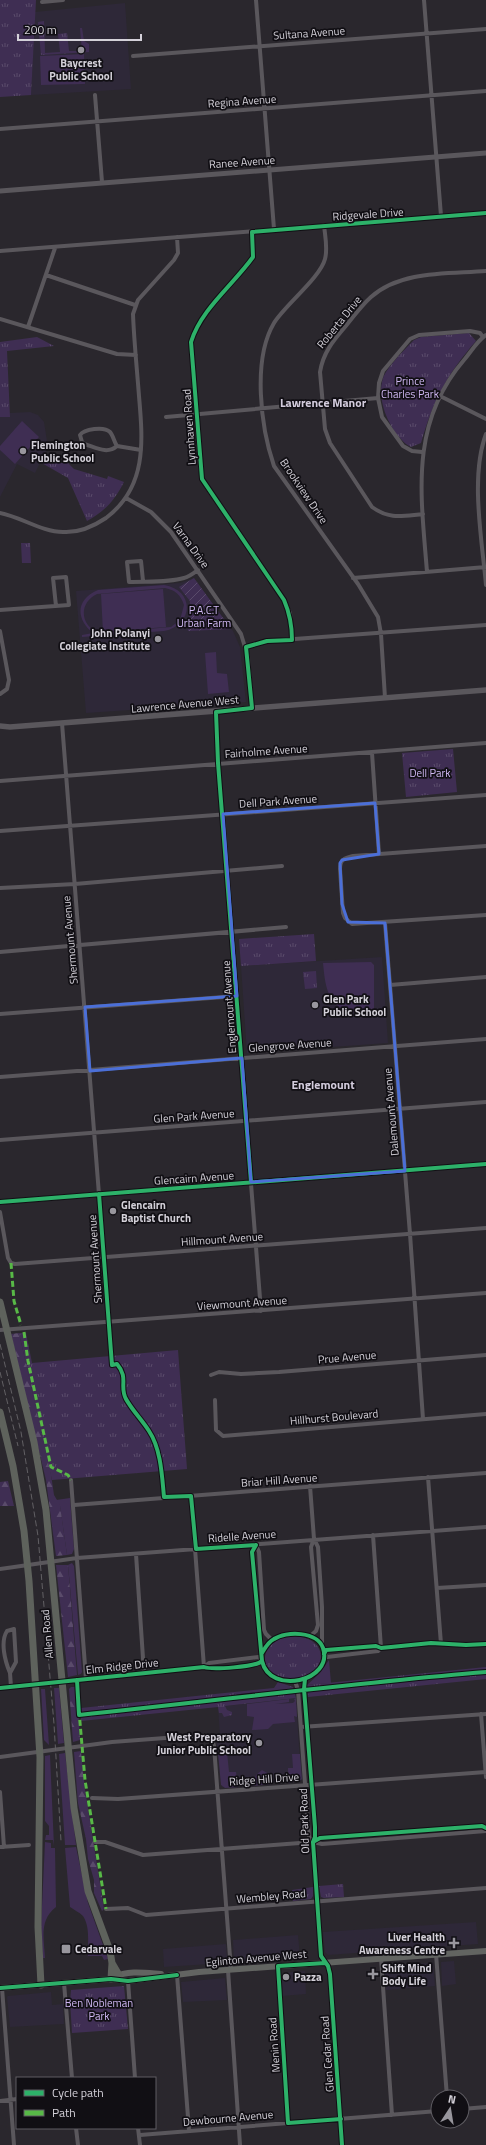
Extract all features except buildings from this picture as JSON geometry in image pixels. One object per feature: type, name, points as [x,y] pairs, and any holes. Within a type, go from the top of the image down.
[{"type":"highway","name":"Allen Road","points":[[0,1302],[34,1442],[46,1510],[74,1808],[87,1884],[108,1942],[112,1963]]},
{"type":"highway","name":"Allen Road","points":[[0,1412],[13,1466],[24,1531],[29,1581],[40,1757],[38,1927],[41,1985]]},
{"type":"highway","points":[[112,1963],[119,1975]]},
{"type":"highway","points":[[111,1979],[112,1963]]},
{"type":"main road","name":"Lawrence Avenue West","points":[[2,728],[486,690]]},
{"type":"main road","name":"Eglinton Avenue West","points":[[1,1988],[111,1979],[128,1981],[229,1970],[486,1951]]},
{"type":"main road","points":[[128,1981],[135,1974]]},
{"type":"main road","name":"Eglinton Avenue West","points":[[111,1979],[119,1975],[174,1975]]},
{"type":"street","points":[[42,2],[63,0]]},
{"type":"street","points":[[256,0],[268,170],[274,229]]},
{"type":"street","points":[[424,0],[441,216]]},
{"type":"street","name":"Sultana Avenue","points":[[132,56],[259,45],[486,29]]},
{"type":"street","name":"Regina Avenue","points":[[0,129],[486,91]]},
{"type":"street","points":[[95,95],[102,182]]},
{"type":"street","name":"Ranee Avenue","points":[[0,191],[486,153]]},
{"type":"street","name":"Ridgevale Drive","points":[[0,251],[55,248],[274,229],[486,213]]},
{"type":"street","name":"Brookview Drive","points":[[324,225],[326,249],[322,267],[274,323],[265,345],[262,364],[263,408],[267,445],[274,466],[353,578],[378,617],[381,634],[385,698]]},
{"type":"street","name":"Lynnhaven Road","points":[[252,232],[252,256],[195,330],[191,342],[202,478],[284,600],[290,613],[292,640]]},
{"type":"street","points":[[0,513],[21,518],[50,531],[79,531],[101,521],[115,511],[126,498],[136,475],[143,437],[133,314],[135,305],[174,260],[178,253],[177,237]]},
{"type":"street","points":[[28,327],[55,248]]},
{"type":"street","name":"Roberta Drive","points":[[423,514],[392,517],[382,514],[372,508],[330,443],[324,430],[320,372],[325,351],[372,296],[388,285],[412,277],[486,271]]},
{"type":"street","points":[[46,275],[135,305]]},
{"type":"street","points":[[0,318],[117,354],[136,355]]},
{"type":"street","points":[[422,452],[412,451],[403,446],[382,417],[378,398],[379,383],[383,371],[415,336],[470,330],[480,333],[485,336],[456,368],[440,396],[429,422],[422,452],[421,487],[427,572]]},
{"type":"street","points":[[440,396],[486,419]]},
{"type":"street","points":[[166,417],[378,398]]},
{"type":"street","points":[[117,446],[111,433],[105,429],[90,430],[82,432],[80,435],[84,444],[107,451],[117,446],[141,450]]},
{"type":"street","points":[[486,434],[479,458],[478,479],[486,585]]},
{"type":"street","name":"Varna Drive","points":[[126,498],[151,512],[163,523],[198,570],[241,634],[248,657],[252,708]]},
{"type":"street","points":[[143,581],[141,561],[127,562],[129,582],[143,581],[185,578],[198,570]]},
{"type":"street","points":[[353,578],[485,567]]},
{"type":"street","points":[[0,610],[56,606],[69,605],[66,577],[53,578],[56,606]]},
{"type":"street","points":[[268,641],[381,634],[486,625]]},
{"type":"street","points":[[0,631],[9,680],[7,689],[0,694]]},
{"type":"street","name":"Englemount Avenue","points":[[216,712],[218,763],[233,933],[261,1311]]},
{"type":"street","name":"Shermount Avenue","points":[[62,723],[109,1322]]},
{"type":"street","name":"Fairholme Avenue","points":[[0,781],[486,743]]},
{"type":"street","points":[[372,753],[379,854]]},
{"type":"street","name":"Dell Park Avenue","points":[[0,831],[486,795]]},
{"type":"street","points":[[486,846],[353,856],[342,860],[340,863],[343,913],[348,922],[358,925],[486,915]]},
{"type":"street","points":[[0,888],[75,884],[282,866]]},
{"type":"street","name":"Dalemount Avenue","points":[[385,923],[423,1419]]},
{"type":"street","points":[[0,952],[233,933],[286,927]]},
{"type":"street","points":[[390,985],[486,977]]},
{"type":"street","points":[[0,1014],[237,996]]},
{"type":"street","name":"Glengrove Avenue","points":[[0,1078],[486,1039]]},
{"type":"street","name":"Glen Park Avenue","points":[[0,1140],[486,1102]]},
{"type":"street","name":"Glencairn Avenue","points":[[0,1202],[486,1164]]},
{"type":"street","name":"Hillmount Avenue","points":[[0,1212],[8,1258],[11,1263],[104,1258],[486,1228]]},
{"type":"street","name":"Viewmount Avenue","points":[[0,1330],[486,1293]]},
{"type":"street","name":"Prue Avenue","points":[[211,1375],[219,1372],[241,1374],[486,1355]]},
{"type":"street","name":"Hillhurst Boulevard","points":[[215,1400],[216,1430],[223,1436],[486,1414]]},
{"type":"street","points":[[162,1473],[164,1497]]},
{"type":"street","name":"Briar Hill Avenue","points":[[74,1505],[486,1473]]},
{"type":"street","points":[[428,1477],[441,1644]]},
{"type":"street","points":[[71,1480],[86,1679]]},
{"type":"street","points":[[310,1486],[314,1539],[318,1547],[322,1607],[322,1647],[324,1654],[327,1657],[378,1651],[381,1648]]},
{"type":"street","points":[[191,1496],[204,1667]]},
{"type":"street","name":"Ridelle Avenue","points":[[0,1568],[78,1558],[486,1527]]},
{"type":"street","points":[[374,1535],[381,1648]]},
{"type":"street","points":[[309,1637],[314,1634],[318,1628],[311,1547],[314,1539]]},
{"type":"street","points":[[256,1545],[259,1552],[264,1630],[272,1640]]},
{"type":"street","points":[[256,1545],[252,1552],[262,1661],[265,1670],[271,1676],[279,1680],[295,1681],[305,1679],[319,1670],[326,1650],[376,1646],[381,1648],[441,1644],[486,1644]]},
{"type":"street","points":[[136,1554],[144,1673]]},
{"type":"street","points":[[437,1588],[486,1585]]},
{"type":"street","points":[[256,1600],[262,1600]]},
{"type":"street","points":[[316,1608],[322,1607]]},
{"type":"street","points":[[10,1672],[16,1662],[14,1629],[7,1631],[4,1636],[6,1662],[10,1672],[11,1687]]},
{"type":"street","points":[[262,1653],[272,1640],[289,1634],[309,1637],[322,1647]]},
{"type":"street","points":[[345,1649],[345,1654]]},
{"type":"street","name":"Elm Ridge Drive","points":[[0,1688],[204,1667],[210,1669],[245,1666],[259,1664],[262,1661],[259,1657],[209,1663],[204,1667]]},
{"type":"street","points":[[244,1659],[245,1666]]},
{"type":"street","name":"Old Park Road","points":[[305,1679],[304,1689],[316,1837],[313,1842],[317,1901],[321,1956],[325,1962]]},
{"type":"street","name":"Old Park Road","points":[[295,1681],[298,1690],[309,1837],[313,1842]]},
{"type":"street","points":[[301,1727],[484,1714],[486,1777]]},
{"type":"street","points":[[0,1757],[80,1746],[209,1735],[214,1742],[227,1908],[229,1970],[240,2145]]},
{"type":"street","name":"Ridge Hill Drive","points":[[92,1798],[118,1799],[486,1772]]},
{"type":"street","points":[[0,1792],[2,1847],[30,1845]]},
{"type":"street","points":[[313,1842],[320,1838],[482,1826],[486,1829]]},
{"type":"street","points":[[95,1842],[105,1842],[143,1855],[313,1842],[322,1844],[366,1841],[486,1829]]},
{"type":"street","points":[[436,1830],[436,1835]]},
{"type":"street","points":[[365,1835],[366,1841]]},
{"type":"street","name":"Wembley Road","points":[[106,1909],[128,1908],[146,1915],[486,1888]]},
{"type":"street","points":[[436,1954],[446,2089]]},
{"type":"street","points":[[381,1958],[392,2115]]},
{"type":"street","name":"Glen Cedar Road","points":[[325,1962],[330,1974],[342,2145]]},
{"type":"street","name":"Menin Road","points":[[278,1966],[288,2123]]},
{"type":"street","points":[[174,1975],[189,2130]]},
{"type":"street","points":[[128,1981],[135,2077]]},
{"type":"street","points":[[64,1983],[72,2077]]},
{"type":"street","points":[[1,1988],[14,2145]]},
{"type":"street","points":[[0,2101],[16,2099]]},
{"type":"street","points":[[470,2108],[486,2107]]},
{"type":"street","name":"Dewbourne Avenue","points":[[140,2135],[430,2112]]},
{"type":"street","points":[[76,2129],[78,2145]]},
{"type":"street","points":[[138,2129],[140,2145]]},
{"type":"highlighted area","points":[[375,803],[379,854],[342,860],[340,863],[342,904],[348,922],[385,923],[405,1171],[251,1182],[242,1058],[90,1071],[85,1007],[237,996],[223,814]]},
{"type":"shaded area","name":"Baycrest Public School","points":[[125,3],[131,89],[31,95],[35,12]]},
{"type":"shaded area","name":"Flemington Public School","points":[[30,412],[38,415],[44,422],[48,447],[35,473],[17,464],[0,497],[0,417],[10,417],[10,413]]},
{"type":"shaded area","name":"John Polanyi Collegiate Institute","points":[[194,578],[233,631],[240,647],[246,702],[86,713],[76,591],[180,583]]},
{"type":"shaded area","name":"Glen Park Public School","points":[[382,957],[388,1043],[247,1053],[241,966]]},
{"type":"shaded area","name":"West Preparatory Junior Public School","points":[[296,1698],[301,1780],[222,1787],[216,1737],[220,1735],[218,1707]]},
{"type":"shaded area","points":[[476,1922],[478,1944],[328,1955],[325,1952],[323,1932]]},
{"type":"shaded area","points":[[298,1935],[300,1957],[234,1961],[233,1940]]},
{"type":"shaded area","points":[[226,1944],[227,1959],[225,1963],[164,1967],[163,1949]]},
{"type":"shaded area","points":[[454,1961],[456,1984],[442,1986],[441,1962]]},
{"type":"shaded area","points":[[433,1963],[435,1986],[386,1990],[384,1968],[386,1966]]},
{"type":"shaded area","points":[[305,1971],[306,1994],[282,1996],[281,1976],[284,1976],[283,1973]]},
{"type":"shaded area","points":[[225,1978],[227,2000],[183,2002],[181,1982]]},
{"type":"shaded area","points":[[51,1992],[52,2005],[63,2004],[64,2024],[10,2027],[8,1996]]},
{"type":"green space","points":[[0,0],[36,0],[31,95],[0,97]]},
{"type":"green space","points":[[44,21],[45,53],[60,52],[58,34],[67,33],[69,51],[82,51],[80,28],[82,28],[84,41],[89,44],[89,52],[41,55],[38,22]]},
{"type":"green space","points":[[84,54],[85,84],[41,85],[40,56]]},
{"type":"green space","name":"Prince Charles Park","points":[[469,333],[476,341],[457,365],[442,389],[436,401],[421,443],[411,447],[396,434],[385,413],[381,391],[382,381],[386,372],[414,340],[421,337]]},
{"type":"green space","points":[[37,337],[54,346],[7,351],[10,417],[0,417],[0,342]]},
{"type":"green space","points":[[22,421],[39,437],[15,464],[0,450],[0,446]]},
{"type":"green space","points":[[44,455],[58,463],[68,463],[74,469],[107,479],[108,476],[124,482],[109,504],[87,521],[68,478],[40,462]]},
{"type":"green space","points":[[21,543],[30,543],[31,563],[22,563]]},
{"type":"green space","name":"P.A.C.T Urban Farm","points":[[194,578],[231,629],[188,631],[190,601],[179,587]]},
{"type":"green space","points":[[164,585],[174,588],[181,593],[186,600],[187,608],[181,622],[174,628],[164,631],[82,637],[82,635],[93,633],[83,622],[80,610],[82,604],[90,594],[98,590]],"holes":[[[165,588],[179,596],[184,605],[180,620],[171,627],[100,633],[88,626],[85,620],[84,609],[91,598],[97,594]]]},
{"type":"green space","points":[[163,589],[166,627],[103,632],[101,594]]},
{"type":"green space","points":[[216,652],[217,673],[227,674],[229,692],[208,694],[205,653]]},
{"type":"green space","name":"Dell Park","points":[[453,749],[457,792],[406,797],[402,753]]},
{"type":"green space","points":[[314,934],[316,961],[241,966],[239,939]]},
{"type":"green space","points":[[371,962],[374,965],[374,1011],[351,1012],[341,1008],[335,1003],[328,992],[323,963]]},
{"type":"green space","points":[[316,971],[317,988],[305,989],[303,972]]},
{"type":"green space","points":[[19,1333],[50,1468],[54,1495],[60,1505],[67,1555],[56,1556],[46,1480],[11,1334]]},
{"type":"green space","points":[[19,1333],[26,1333],[32,1363],[178,1350],[187,1469],[52,1480]]},
{"type":"green space","points":[[8,1481],[14,1506],[0,1506],[0,1482]]},
{"type":"green space","points":[[70,1498],[74,1549],[72,1554],[67,1555],[60,1506],[56,1500]]},
{"type":"green space","points":[[72,1563],[74,1566],[82,1672],[78,1675],[68,1565]]},
{"type":"green space","points":[[56,1565],[68,1565],[77,1675],[68,1677]]},
{"type":"green space","points":[[291,1636],[304,1637],[313,1642],[319,1649],[321,1656],[319,1664],[314,1671],[305,1677],[293,1679],[281,1678],[272,1673],[267,1667],[265,1660],[266,1652],[271,1645],[279,1639]]},
{"type":"green space","points":[[329,1660],[331,1683],[307,1685],[320,1673]]},
{"type":"green space","points":[[486,1667],[486,1679],[308,1697],[307,1685]]},
{"type":"green space","points":[[278,1682],[293,1687],[296,1698],[225,1706],[227,1710],[232,1712],[232,1715],[224,1717],[222,1713],[219,1713],[218,1707],[81,1721],[81,1708],[274,1688]]},
{"type":"green space","points":[[71,1687],[77,1687],[80,1740],[73,1742],[69,1689]]},
{"type":"green space","points":[[54,1688],[59,1688],[64,1743],[58,1744]]},
{"type":"green space","points":[[41,1689],[45,1689],[49,1745],[44,1740]]},
{"type":"green space","points":[[296,1698],[297,1717],[294,1716],[295,1722],[273,1724],[268,1729],[252,1730],[254,1717],[247,1716],[247,1704],[289,1699],[289,1702],[275,1704],[293,1703],[295,1701],[294,1699]]},
{"type":"green space","points":[[81,1751],[85,1790],[104,1909],[102,1911],[94,1893],[94,1880],[88,1859],[86,1839],[78,1803],[74,1752]]},
{"type":"green space","points":[[227,1752],[229,1772],[236,1772],[238,1787],[225,1788],[221,1785],[218,1753]]},
{"type":"green space","points":[[65,1753],[76,1845],[65,1845],[59,1754]]},
{"type":"green space","points":[[292,1754],[300,1754],[302,1779],[300,1781],[288,1783],[288,1768],[293,1768]]},
{"type":"green space","points":[[50,1755],[54,1846],[53,1840],[45,1840],[46,1835],[49,1835],[49,1826],[45,1821],[45,1756]]},
{"type":"green space","points":[[262,1770],[269,1774],[272,1784],[252,1786],[256,1775]]},
{"type":"green space","points":[[45,1842],[51,1843],[51,1848],[55,1848],[56,1907],[47,1918],[45,1924],[45,1958],[43,1958],[41,1928]]},
{"type":"green space","points":[[76,1847],[88,1903],[108,1959],[104,1960],[102,1956],[88,1956],[87,1926],[83,1916],[70,1907],[65,1848]]},
{"type":"green space","points":[[343,1884],[344,1897],[321,1897],[319,1886]]},
{"type":"green space","points":[[313,1887],[313,1896],[311,1899],[293,1901],[292,1890]]},
{"type":"green space","name":"Ben Nobleman Park","points":[[124,1986],[128,2029],[72,2033],[70,2001],[71,1990]]},
{"type":"railway","points":[[0,1344],[21,1432],[38,1536],[54,1724],[61,1841]]},
{"type":"railway","points":[[0,1372],[18,1446]]},
{"type":"marked path","points":[[11,1263],[14,1301],[21,1325]]},
{"type":"marked path","points":[[24,1332],[28,1361],[51,1467],[68,1475],[71,1480]]},
{"type":"marked path","points":[[79,1711],[85,1780],[106,1909]]},
{"type":"cycle path","points":[[251,1182],[218,763],[216,712],[252,708],[246,647],[267,641],[292,640],[292,629],[284,600],[202,479],[191,342],[202,319],[210,308],[253,257],[252,232],[486,213]]},
{"type":"cycle path","points":[[0,1202],[486,1164]]},
{"type":"cycle path","points":[[99,1194],[112,1365],[117,1364],[121,1369],[123,1390],[126,1399],[153,1438],[160,1463],[164,1497],[191,1496],[196,1549],[256,1545]]},
{"type":"cycle path","points":[[256,1545],[252,1552],[262,1661],[267,1672],[276,1678],[288,1681],[300,1680],[311,1676],[319,1669],[324,1659],[323,1648],[320,1642],[314,1638],[301,1634],[279,1636],[270,1642],[262,1653]]},
{"type":"cycle path","points":[[324,1654],[326,1650],[376,1646],[381,1648],[431,1643],[466,1645],[486,1644]]},
{"type":"cycle path","points":[[0,1688],[204,1667],[234,1667],[252,1665],[262,1661]]},
{"type":"cycle path","points":[[77,1680],[79,1715],[435,1676],[486,1672]]},
{"type":"cycle path","points":[[305,1679],[304,1689],[315,1827],[315,1837],[313,1842],[321,1956],[328,1966],[330,1974],[342,2145]]},
{"type":"cycle path","points":[[313,1842],[320,1838],[482,1826],[486,1828]]},
{"type":"cycle path","points":[[325,1963],[278,1966],[288,2123],[341,2119]]},
{"type":"cycle path","points":[[0,1988],[111,1979],[128,1981],[177,1975]]},
{"type":"place","name":"Baycrest Public School","points":[[81,50]]},
{"type":"place","name":"Flemington Public School","points":[[23,451]]},
{"type":"place","name":"John Polanyi Collegiate Institute","points":[[158,639]]},
{"type":"place","name":"Glen Park Public School","points":[[315,1005]]},
{"type":"place","name":"Glencairn Baptist Church","points":[[113,1211]]},
{"type":"place","name":"West Preparatory Junior Public School","points":[[259,1743]]},
{"type":"place","name":"Liver Health Awareness Centre","points":[[454,1943]]},
{"type":"place","name":"Cedarvale","points":[[66,1949]]},
{"type":"place","name":"Shift Mind Body Life","points":[[373,1974]]},
{"type":"place","name":"Pazza","points":[[286,1977]]},
{"type":"district","name":"Lawrence Manor","points":[[323,403]]},
{"type":"district","name":"Englemount","points":[[323,1085]]}]
